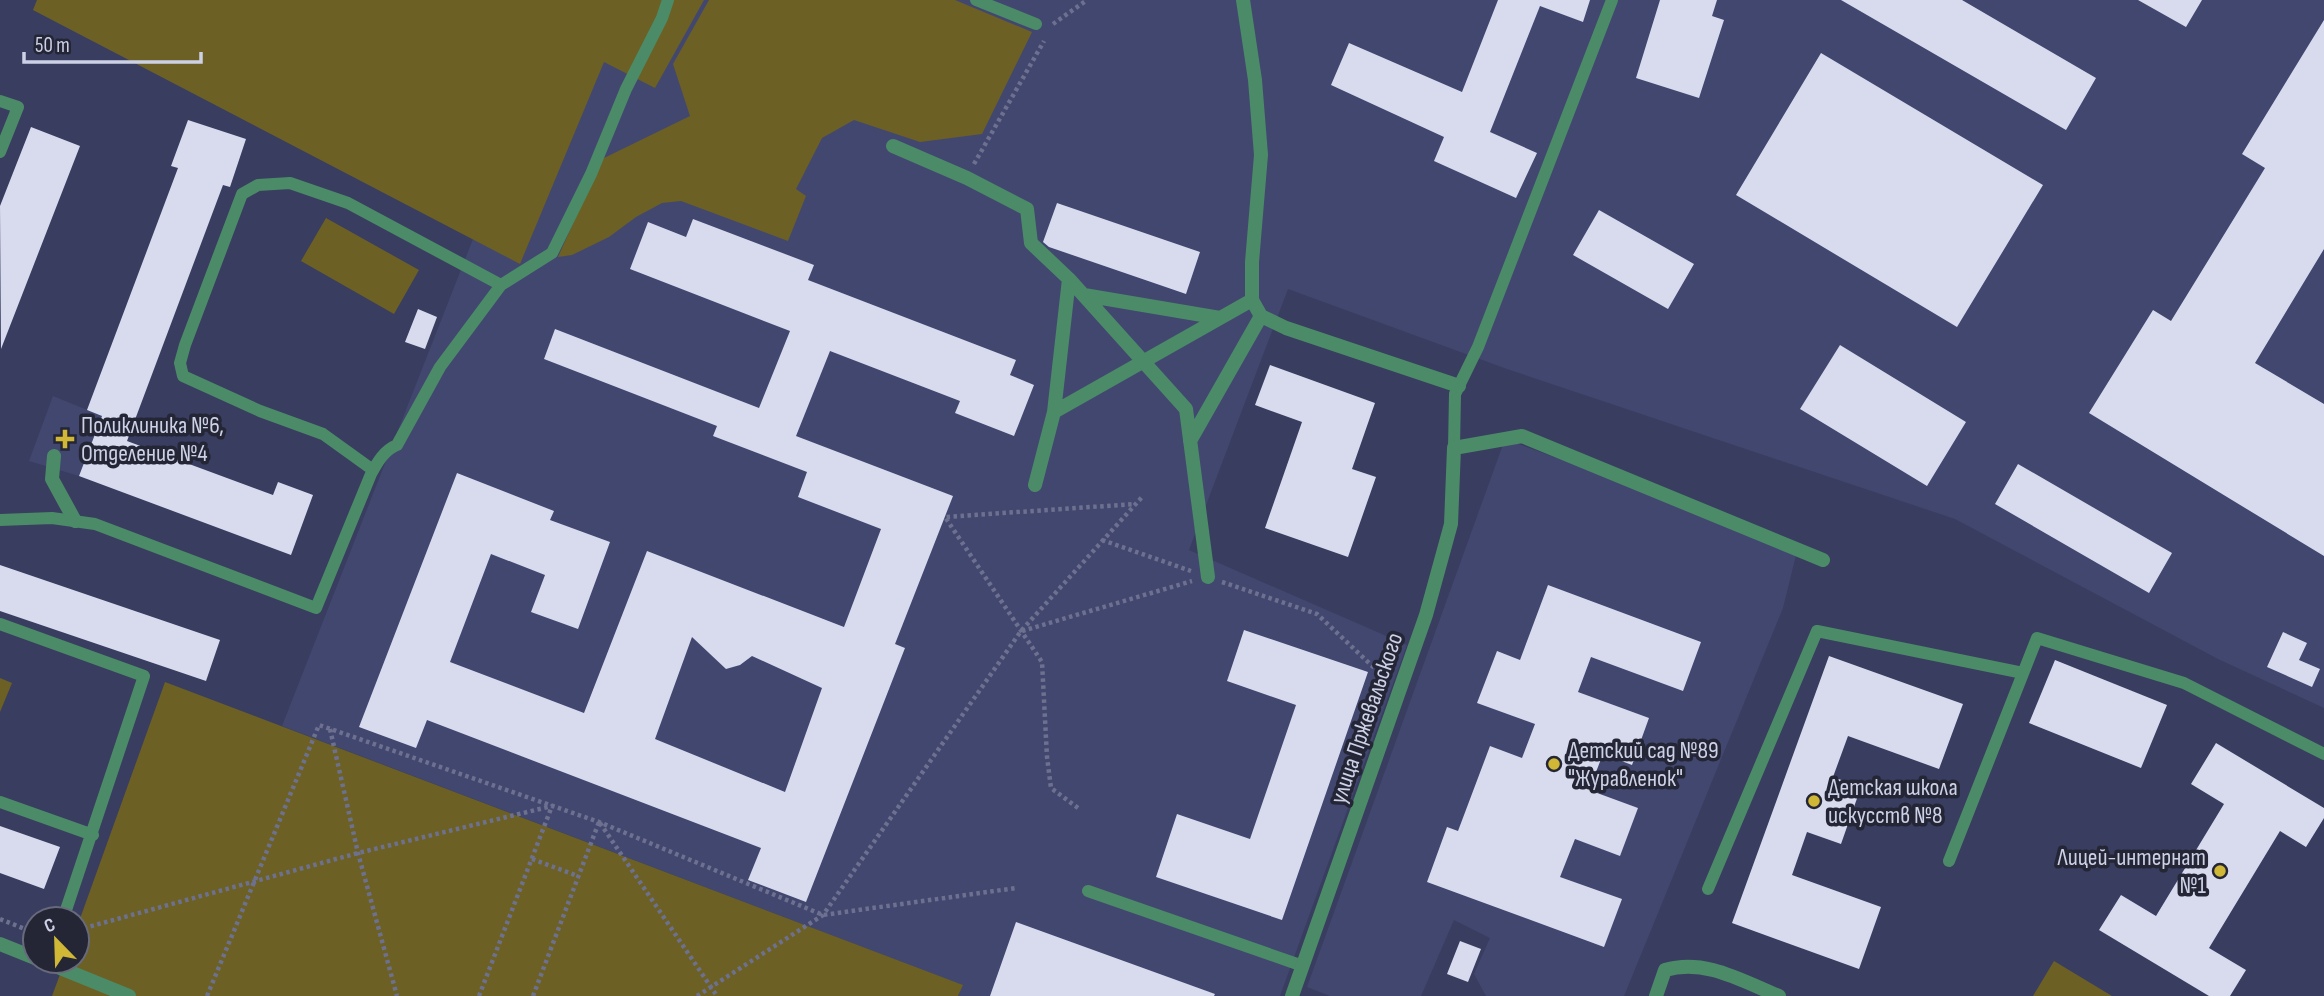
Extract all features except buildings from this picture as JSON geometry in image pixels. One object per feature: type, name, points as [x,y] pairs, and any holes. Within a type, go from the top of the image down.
[{"type":"street","points":[[1243,0],[1255,80],[1261,155],[1252,262],[1252,300],[1261,316],[1286,328],[1459,386]]},
{"type":"street","points":[[893,146],[967,177],[1027,209],[1031,243],[1084,295],[1186,409],[1208,577]]},
{"type":"street","points":[[1035,485],[1054,412],[1069,279]]},
{"type":"street","points":[[1084,295],[1220,318]]},
{"type":"street","points":[[1054,412],[1252,300]]},
{"type":"street","points":[[1190,441],[1261,316]]},
{"type":"street","points":[[1454,448],[1522,436],[1823,560]]},
{"type":"street","name":"улица Пржевальского","points":[[1292,996],[1426,615],[1451,524],[1454,448]]},
{"type":"street","points":[[54,456],[52,479],[75,522]]},
{"type":"street","points":[[0,944],[21,952]]},
{"type":"street","points":[[1656,996],[1665,970],[1681,965],[1707,967],[1779,996]]},
{"type":"street","points":[[77,975],[129,996]]},
{"type":"lane","points":[[0,520],[52,518],[95,524],[316,608],[373,470],[391,447],[397,445],[440,368],[501,285],[552,253],[591,174],[626,89],[662,18],[668,0]]},
{"type":"lane","points":[[976,0],[1036,24]]},
{"type":"lane","points":[[1454,448],[1455,394],[1478,347],[1612,0]]},
{"type":"lane","points":[[0,101],[18,107],[0,152]]},
{"type":"lane","points":[[373,470],[323,434],[260,411],[183,376],[180,363],[184,345],[242,194],[258,185],[290,183],[348,203],[501,285]]},
{"type":"lane","points":[[0,624],[145,676],[68,905]]},
{"type":"lane","points":[[1708,889],[1817,631],[2023,673]]},
{"type":"lane","points":[[1949,861],[2037,638],[2184,683],[2324,754]]},
{"type":"lane","points":[[0,802],[93,835]]},
{"type":"lane","points":[[1088,891],[1303,966]]},
{"type":"path","points":[[967,177],[1053,23],[1087,0]]},
{"type":"path","points":[[697,996],[823,915],[1021,631],[1143,496]]},
{"type":"path","points":[[1078,808],[1051,788],[1042,662],[945,517],[1136,504]]},
{"type":"path","points":[[1102,540],[1317,614],[1399,692]]},
{"type":"path","points":[[1021,631],[1208,577]]},
{"type":"path","points":[[207,996],[319,725],[599,822],[823,915],[1016,888]]},
{"type":"path","points":[[330,728],[358,853],[397,996]]},
{"type":"path","points":[[91,926],[358,853],[552,806]]},
{"type":"path","points":[[479,996],[552,806]]},
{"type":"path","points":[[533,996],[599,822]]},
{"type":"path","points":[[599,822],[717,996]]},
{"type":"path","points":[[532,859],[579,876]]},
{"type":"path","points":[[0,919],[21,927]]},
{"type":"shaded area","points":[[37,0],[2324,0],[2324,708],[2218,659],[1955,519],[1507,369],[1288,289],[1189,550],[1407,645],[1280,996],[958,996],[962,985],[282,726],[473,239],[33,10]]},
{"type":"shaded area","points":[[37,0],[704,0],[655,88],[604,62],[520,264],[33,10]]},
{"type":"shaded area","points":[[709,0],[955,0],[1032,32],[982,134],[920,142],[854,120],[822,138],[796,189],[806,196],[788,241],[681,201],[662,203],[636,217],[609,237],[572,255],[558,257],[602,159],[690,116],[673,64]]},
{"type":"shaded area","points":[[326,218],[419,270],[394,314],[301,261]]},
{"type":"shaded area","name":"Поликлиника №6, Отделение №4","points":[[53,396],[102,416],[79,476],[29,461]]},
{"type":"shaded area","name":"Детский сад №89 \"Журавленок\"","points":[[1505,439],[1798,547],[1783,608],[1624,996],[1486,996],[1474,974],[1490,938],[1454,920],[1421,996],[1330,996],[1307,987]]},
{"type":"shaded area","points":[[0,678],[12,683],[0,712]]},
{"type":"shaded area","points":[[165,682],[963,985],[958,996],[52,996],[60,975],[91,975],[91,905],[85,905]]},
{"type":"shaded area","points":[[2054,961],[2112,996],[2033,996]]},
{"type":"place","name":"Поликлиника №6, Отделение №4","points":[[65,439]]},
{"type":"place","name":"Детский сад №89 \"Журавленок\"","points":[[1554,764]]},
{"type":"place","name":"Детская школа искусств №8","points":[[1814,801]]},
{"type":"place","name":"Лицей-интернат №1","points":[[2220,871]]}]
